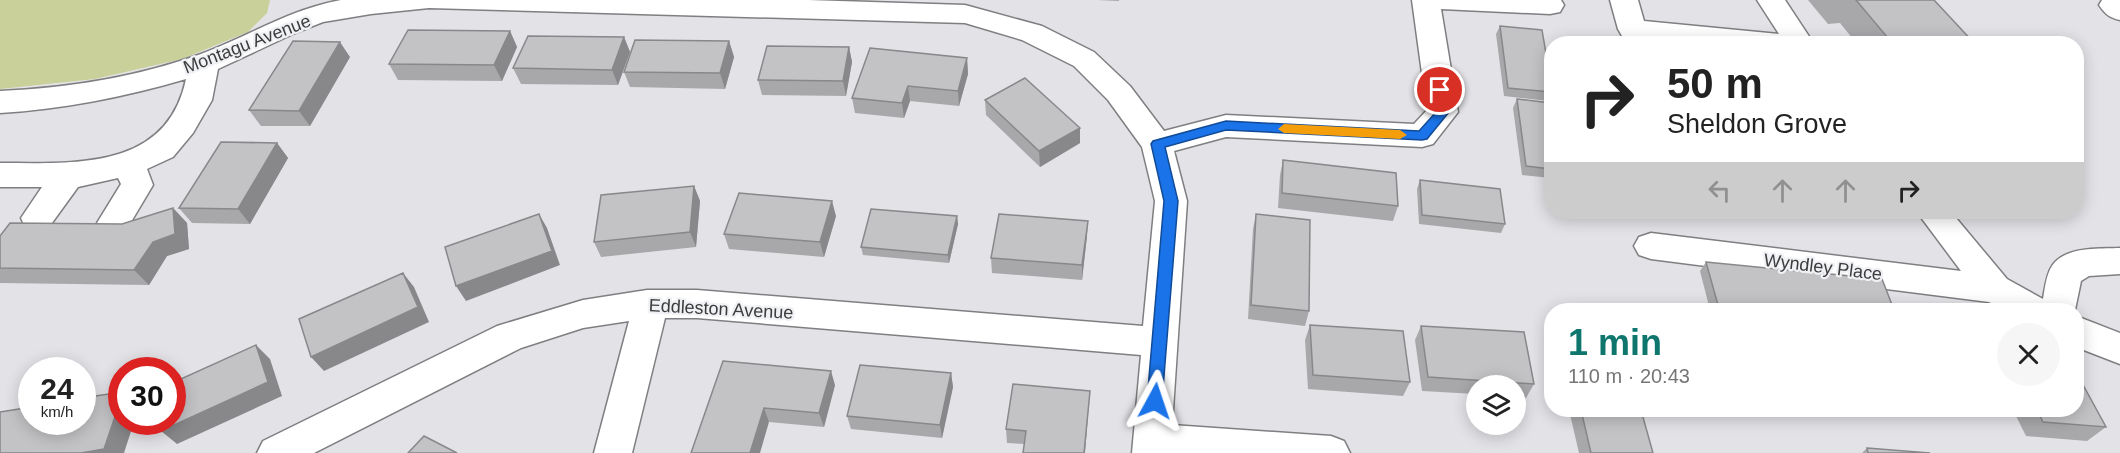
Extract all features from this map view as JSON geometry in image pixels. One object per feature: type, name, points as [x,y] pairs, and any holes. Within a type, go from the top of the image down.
[{"type":"street","name":"Montagu Avenue","points":[[0,102],[57,98],[128,84],[204,64],[285,12],[350,9],[424,0]]},
{"type":"street","points":[[435,0],[838,5],[965,14],[1032,33],[1084,60],[1119,93],[1157,144],[1171,201],[1151,446],[1331,453]]},
{"type":"street","points":[[1157,144],[1226,126],[1422,136],[1443,112],[1426,0]]},
{"type":"street","points":[[1438,0],[1550,5]]},
{"type":"street","points":[[1624,0],[1632,29],[1702,36]]},
{"type":"street","points":[[1771,0],[1795,36]]},
{"type":"street","points":[[0,175],[82,175],[129,164],[162,149],[182,125],[197,100],[204,64]]},
{"type":"street","points":[[113,223],[137,185],[129,164]]},
{"type":"street","points":[[37,218],[69,175]]},
{"type":"street","points":[[1939,219],[1995,289],[2020,303]]},
{"type":"street","name":"Wyndley Place","points":[[1651,246],[1995,289]]},
{"type":"street","points":[[2059,303],[2065,273],[2083,263],[2120,261]]},
{"type":"street","points":[[613,453],[647,323],[647,304]]},
{"type":"street","name":"Eddleston Avenue","points":[[276,453],[510,337],[583,314],[647,304],[697,304],[1160,342]]},
{"type":"street","points":[[2084,335],[2120,349]]},
{"type":"green space","points":[[0,0],[270,0],[267,13],[248,32],[182,59],[95,79],[0,89]]},
{"type":"building","points":[[1856,0],[1934,0],[1968,36],[1886,36]]},
{"type":"building","points":[[1500,26],[1542,30],[1544,91],[1508,88]]},
{"type":"building","points":[[408,30],[510,31],[494,65],[389,64]]},
{"type":"building","points":[[528,36],[624,37],[612,70],[513,68]]},
{"type":"building","points":[[635,40],[729,41],[720,73],[624,72]]},
{"type":"building","points":[[293,41],[340,42],[299,111],[249,110]]},
{"type":"building","points":[[767,46],[849,47],[843,81],[758,80]]},
{"type":"building","points":[[870,48],[967,58],[958,91],[908,86],[902,103],[852,98]]},
{"type":"building","points":[[1025,78],[1080,128],[1039,151],[985,100]]},
{"type":"building","points":[[1517,99],[1544,102],[1544,168],[1526,166]]},
{"type":"building","points":[[221,142],[277,143],[238,209],[179,208]]},
{"type":"building","points":[[1283,160],[1396,173],[1398,206],[1282,193]]},
{"type":"building","points":[[1420,180],[1500,189],[1505,224],[1422,215]]},
{"type":"building","points":[[694,186],[690,232],[594,242],[601,195]]},
{"type":"building","points":[[739,193],[832,201],[820,242],[724,234]]},
{"type":"building","points":[[173,208],[175,234],[153,242],[134,270],[0,268],[0,236],[10,223],[122,224]]},
{"type":"building","points":[[871,209],[957,216],[948,255],[861,247]]},
{"type":"building","points":[[539,214],[552,251],[456,286],[445,247]]},
{"type":"building","points":[[999,214],[1088,221],[1082,265],[991,258]]},
{"type":"building","points":[[1256,214],[1310,220],[1309,311],[1251,305]]},
{"type":"building","points":[[1706,262],[1882,279],[1891,303],[1717,303]]},
{"type":"building","points":[[403,273],[418,307],[311,357],[299,319]]},
{"type":"building","points":[[1310,325],[1403,331],[1410,382],[1313,375]]},
{"type":"building","points":[[1421,326],[1524,332],[1534,384],[1526,383],[1526,375],[1466,375],[1466,380],[1428,377]]},
{"type":"building","points":[[256,345],[268,382],[186,420],[186,377]]},
{"type":"building","points":[[723,361],[831,371],[819,413],[764,408],[750,453],[691,453]]},
{"type":"building","points":[[860,365],[951,373],[940,425],[847,416]]},
{"type":"building","points":[[1013,384],[1090,391],[1084,453],[1023,453],[1026,431],[1006,429]]},
{"type":"building","points":[[2084,387],[2106,427],[2043,422],[2040,417],[2084,417]]},
{"type":"building","points":[[108,394],[109,435],[104,449],[81,453],[0,453],[0,412],[18,409],[18,435],[96,435],[96,396]]},
{"type":"building","points":[[1583,417],[1643,417],[1653,453],[1591,453]]},
{"type":"building","points":[[424,436],[457,453],[408,453]]},
{"type":"building","points":[[1867,448],[1930,453],[1868,453]]},
{"type":"slow traffic","points":[[1284,129],[1400,135]]},
{"type":"route","points":[[1155,401],[1171,201],[1157,144],[1226,126],[1422,136],[1443,112],[1440,90]]}]
